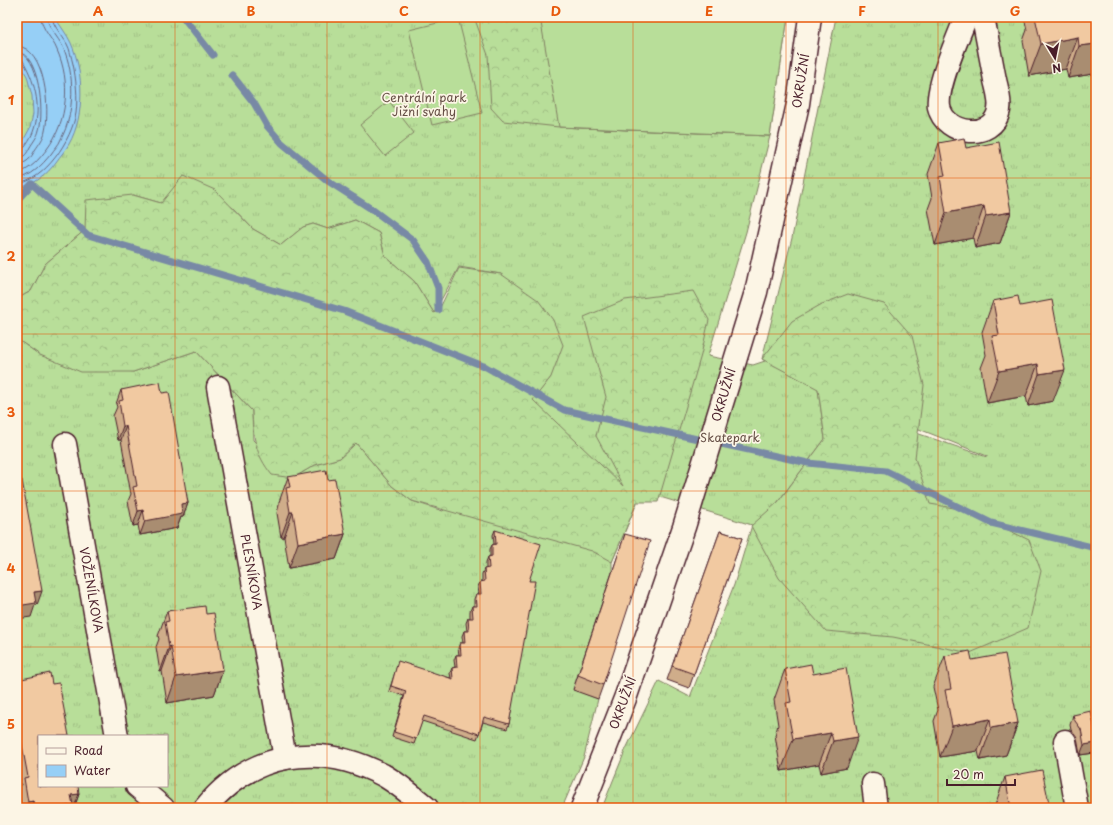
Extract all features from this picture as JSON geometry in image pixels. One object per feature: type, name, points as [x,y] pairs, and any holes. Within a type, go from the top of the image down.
[{"type":"street","name":"OKRUŽNÍ","points":[[582,808],[626,696],[684,527],[750,312],[798,104],[810,17]]},
{"type":"street","points":[[966,17],[939,97],[941,113],[947,121],[955,127],[969,132],[982,129],[991,124],[999,110],[1000,104],[983,17]]},
{"type":"street","name":"PLESNÍKOVA","points":[[218,387],[285,758]]},
{"type":"street","name":"VOŽENÍLKOVA","points":[[65,444],[117,735]]},
{"type":"street","points":[[1065,741],[1077,808]]},
{"type":"street","points":[[205,808],[218,794],[239,776],[260,765],[285,758],[321,756],[349,760],[384,776],[399,785],[427,808]]},
{"type":"street","points":[[873,784],[876,808]]},
{"type":"street","points":[[138,787],[163,808]]},
{"type":"green space","points":[[17,17],[540,17],[560,127],[770,136],[746,232],[708,356],[753,365],[765,361],[762,359],[792,238],[836,17],[1096,17],[1096,808],[602,808],[625,751],[659,681],[690,697],[734,585],[752,525],[624,486],[637,503],[612,562],[612,572],[573,689],[598,699],[584,757],[562,808],[17,808],[17,339],[40,355],[133,372],[196,351],[252,411],[253,440],[293,478],[315,465],[340,458],[356,443],[392,486],[412,501],[443,511],[551,377],[501,274],[459,267],[434,313],[414,281],[385,256],[379,233],[355,220],[328,229],[313,224],[303,227],[281,245],[253,229],[232,207],[161,203],[133,195],[85,230],[45,264],[31,291],[17,299]],"holes":[[[818,389],[987,456],[878,420],[777,503],[825,439]]]},
{"type":"green space","points":[[474,17],[788,17],[770,136],[559,127],[503,121],[491,108],[488,55]]},
{"type":"green space","points":[[540,17],[788,17],[770,136],[559,127]]},
{"type":"green space","points":[[458,18],[482,113],[432,125],[409,30]]},
{"type":"green space","points":[[389,101],[414,133],[385,156],[360,125]]},
{"type":"green space","points":[[183,176],[215,190],[253,229],[281,245],[303,227],[313,224],[328,229],[355,220],[379,233],[385,256],[414,281],[434,313],[439,310],[459,268],[501,274],[538,300],[553,320],[563,345],[551,377],[533,400],[623,486],[596,436],[606,397],[584,317],[625,300],[693,291],[709,320],[701,355],[658,502],[637,502],[612,562],[592,551],[412,501],[392,486],[356,443],[340,458],[315,465],[293,478],[272,475],[258,452],[254,437],[252,411],[196,351],[133,372],[81,372],[40,355],[17,339],[17,299],[31,291],[45,264],[85,230],[86,200],[133,195],[161,203]]},
{"type":"green space","points":[[848,294],[884,304],[912,336],[924,385],[915,458],[930,504],[966,510],[1029,540],[1041,571],[1028,628],[970,653],[893,637],[826,631],[779,578],[751,526],[778,502],[825,439],[818,389],[762,359],[792,321],[822,304]]},
{"type":"water","points":[[17,17],[55,17],[69,40],[75,55],[81,94],[78,120],[69,144],[52,167],[44,175],[29,185],[17,188],[17,152],[30,128],[33,114],[32,96],[27,76],[17,59]]},
{"type":"building","points":[[1035,17],[1096,17],[1096,44],[1079,46],[1078,37],[1041,44]]},
{"type":"building","points":[[964,138],[966,148],[999,142],[1011,212],[986,216],[984,206],[946,213],[940,177],[945,176],[939,143]]},
{"type":"building","points":[[1018,296],[1020,306],[1052,300],[1065,370],[1039,374],[1038,364],[999,371],[992,336],[999,335],[993,301]]},
{"type":"building","points":[[160,382],[162,393],[169,392],[188,503],[181,504],[182,514],[145,521],[143,510],[138,511],[133,487],[137,486],[126,426],[123,426],[119,401],[123,400],[121,390]]},
{"type":"building","points":[[326,470],[328,480],[335,479],[345,534],[298,543],[293,512],[290,512],[286,488],[290,487],[288,477]]},
{"type":"building","points":[[22,480],[42,591],[34,592],[36,603],[17,606],[17,481]]},
{"type":"building","points":[[495,530],[541,544],[529,581],[535,581],[509,724],[484,717],[479,734],[424,716],[416,739],[394,732],[406,691],[391,686],[398,661],[453,679],[452,668],[457,667],[456,655],[461,655],[460,643],[465,643],[464,631],[469,631],[468,618],[473,618],[472,606],[477,606],[476,594],[481,594],[480,582],[485,581],[484,569],[489,568],[488,557],[492,556],[492,545],[496,544]]},
{"type":"building","points":[[720,531],[742,538],[694,674],[672,666]]},
{"type":"building","points":[[625,534],[650,541],[603,685],[578,675]]},
{"type":"building","points":[[205,606],[206,614],[214,613],[223,670],[176,677],[165,622],[169,621],[167,611]]},
{"type":"building","points":[[970,651],[972,660],[1005,654],[1018,723],[991,728],[990,719],[952,726],[945,690],[951,689],[945,656]]},
{"type":"building","points":[[811,664],[813,674],[846,668],[858,737],[833,741],[831,733],[793,739],[786,703],[791,702],[785,669]]},
{"type":"building","points":[[50,673],[52,684],[59,683],[69,735],[38,735],[38,787],[78,787],[79,794],[71,795],[73,805],[57,808],[35,808],[33,801],[28,802],[24,778],[28,777],[17,718],[17,680]]},
{"type":"building","points":[[1091,711],[1096,743],[1084,745],[1081,729],[1075,721],[1073,715]]},
{"type":"building","points":[[1042,770],[1050,808],[1011,808],[1005,777]]},
{"type":"waterway","points":[[183,17],[213,55]]},
{"type":"waterway","points":[[232,75],[254,103],[267,126],[282,143],[328,181],[373,210],[413,240],[428,262],[438,288],[438,310]]},
{"type":"waterway","points":[[17,200],[32,184],[88,235],[344,311],[486,367],[564,410],[808,463],[886,471],[991,523],[1096,548]]},
{"type":"park label","name":"Centrální park Jižní svahy","points":[[424,105]]},
{"type":"park label","name":"Skatepark","points":[[730,438]]}]
